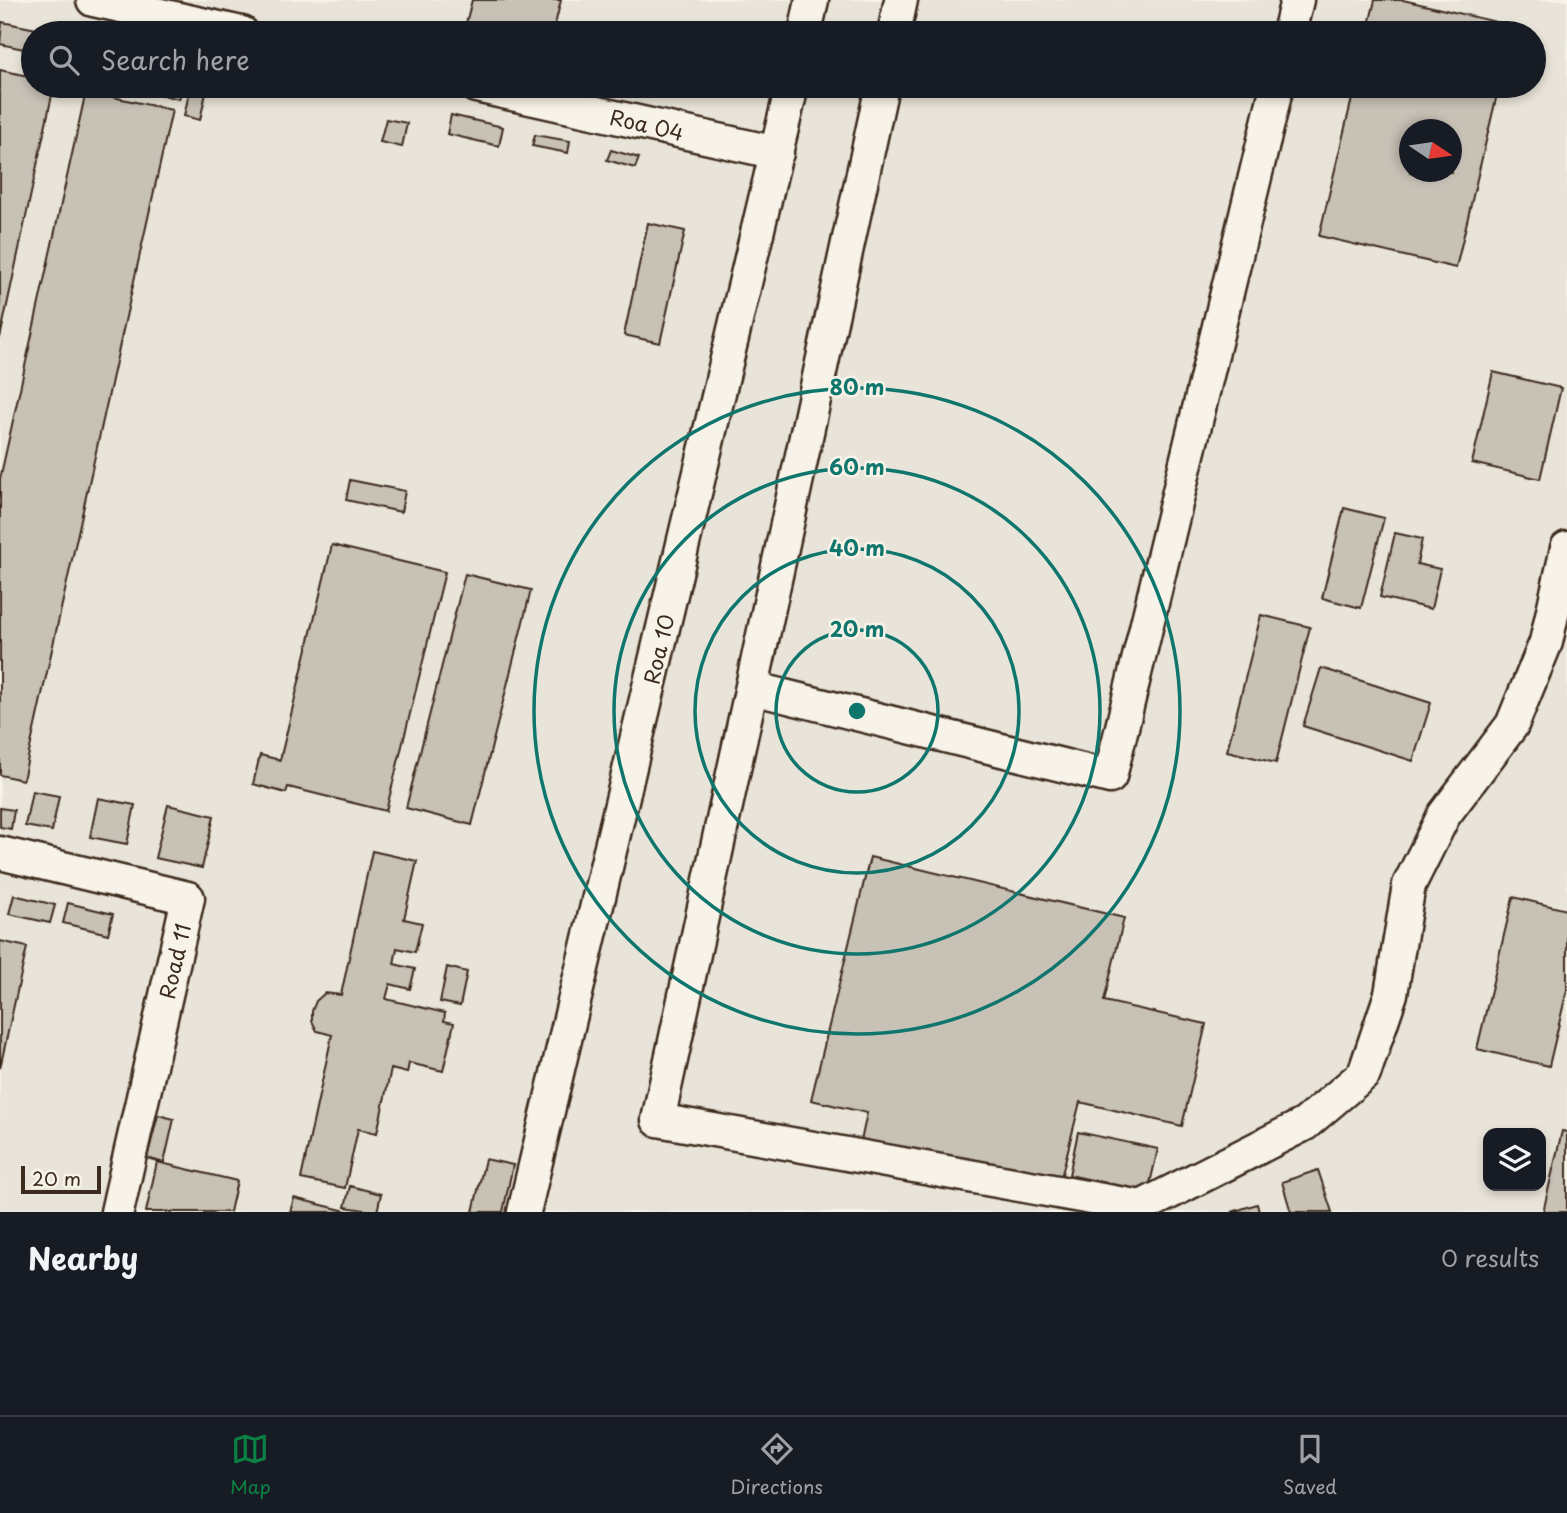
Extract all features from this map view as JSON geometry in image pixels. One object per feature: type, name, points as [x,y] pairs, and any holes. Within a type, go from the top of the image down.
[{"type":"street","points":[[93,0],[188,21]]},
{"type":"street","points":[[807,21],[812,0]]},
{"type":"street","points":[[897,21],[901,0]]},
{"type":"street","points":[[1292,21],[1297,0]]},
{"type":"street","name":"Roa 04","points":[[530,98],[777,153]]},
{"type":"street","name":"Roa 10","points":[[524,1212],[789,98]]},
{"type":"street","points":[[879,98],[658,1120],[1141,1207],[1305,1124],[1364,1074],[1391,994],[1409,885],[1444,815],[1512,725],[1546,642],[1567,548]]},
{"type":"street","points":[[752,688],[1110,777],[1274,98]]},
{"type":"street","name":"Road 11","points":[[0,853],[188,898],[117,1212]]},
{"type":"shaded area","points":[[0,0],[1567,0],[1567,1212],[0,1212]]},
{"type":"building","points":[[472,0],[561,0],[556,21],[467,21]]},
{"type":"building","points":[[1375,0],[1403,0],[1492,21],[1370,21]]},
{"type":"building","points":[[2,22],[21,26],[21,48],[0,44]]},
{"type":"building","points":[[0,70],[21,74],[21,98],[51,98],[0,338]]},
{"type":"building","points":[[84,98],[118,98],[172,110],[23,780],[0,775],[0,479]]},
{"type":"building","points":[[188,98],[205,98],[200,120],[184,116]]},
{"type":"building","points":[[1352,98],[1496,98],[1456,268],[1319,236]]},
{"type":"building","points":[[451,115],[503,127],[499,146],[447,134]]},
{"type":"building","points":[[386,119],[407,123],[402,147],[380,142]]},
{"type":"building","points":[[535,135],[570,141],[568,153],[532,146]]},
{"type":"building","points":[[611,150],[639,158],[635,168],[607,160]]},
{"type":"building","points":[[648,223],[685,231],[660,343],[624,335]]},
{"type":"building","points":[[1493,372],[1561,388],[1540,479],[1472,463]]},
{"type":"building","points":[[350,480],[405,491],[401,512],[346,500]]},
{"type":"building","points":[[1344,508],[1384,518],[1361,608],[1322,598]]},
{"type":"building","points":[[1395,533],[1422,539],[1417,564],[1440,569],[1431,609],[1380,597]]},
{"type":"building","points":[[332,545],[445,572],[386,811],[288,787],[286,793],[253,784],[260,755],[280,760]]},
{"type":"building","points":[[465,574],[531,590],[472,825],[406,808]]},
{"type":"building","points":[[1261,615],[1310,627],[1276,763],[1227,751]]},
{"type":"building","points":[[1321,668],[1431,703],[1413,761],[1303,726]]},
{"type":"building","points":[[32,791],[59,796],[52,831],[25,826]]},
{"type":"building","points":[[98,798],[135,805],[127,844],[90,837]]},
{"type":"building","points":[[168,805],[214,816],[202,868],[155,858]]},
{"type":"building","points":[[0,808],[14,810],[11,829],[0,827]]},
{"type":"building","points":[[372,851],[417,861],[404,919],[422,923],[415,952],[397,948],[394,964],[415,969],[410,989],[390,984],[386,999],[445,1013],[444,1021],[454,1023],[443,1071],[409,1063],[407,1073],[391,1069],[377,1133],[358,1129],[345,1188],[301,1179],[332,1035],[317,1031],[312,1021],[312,1011],[316,1001],[325,993],[341,995]]},
{"type":"building","points":[[870,857],[1124,918],[1104,1001],[1206,1024],[1182,1126],[1080,1102],[1057,1194],[860,1146],[867,1113],[811,1100]]},
{"type":"building","points":[[14,895],[55,905],[50,923],[9,914]]},
{"type":"building","points":[[1513,897],[1567,910],[1567,990],[1549,1066],[1477,1049]]},
{"type":"building","points":[[68,903],[113,914],[108,934],[63,923]]},
{"type":"building","points":[[0,941],[27,947],[0,1068]]},
{"type":"building","points":[[447,967],[467,972],[460,1006],[440,1002]]},
{"type":"building","points":[[158,1115],[174,1119],[164,1163],[147,1158]]},
{"type":"building","points":[[1562,1131],[1567,1132],[1567,1212],[1543,1212]]},
{"type":"building","points":[[1078,1132],[1158,1149],[1148,1192],[1069,1175]]},
{"type":"building","points":[[485,1159],[513,1165],[503,1212],[473,1212]]},
{"type":"building","points":[[157,1162],[237,1181],[230,1212],[146,1212]]},
{"type":"building","points":[[1318,1170],[1332,1212],[1291,1212],[1282,1182]]},
{"type":"building","points":[[350,1186],[381,1194],[377,1212],[345,1207]]},
{"type":"building","points":[[294,1198],[350,1212],[290,1212]]},
{"type":"building","points":[[1257,1204],[1259,1212],[1232,1212]]}]
